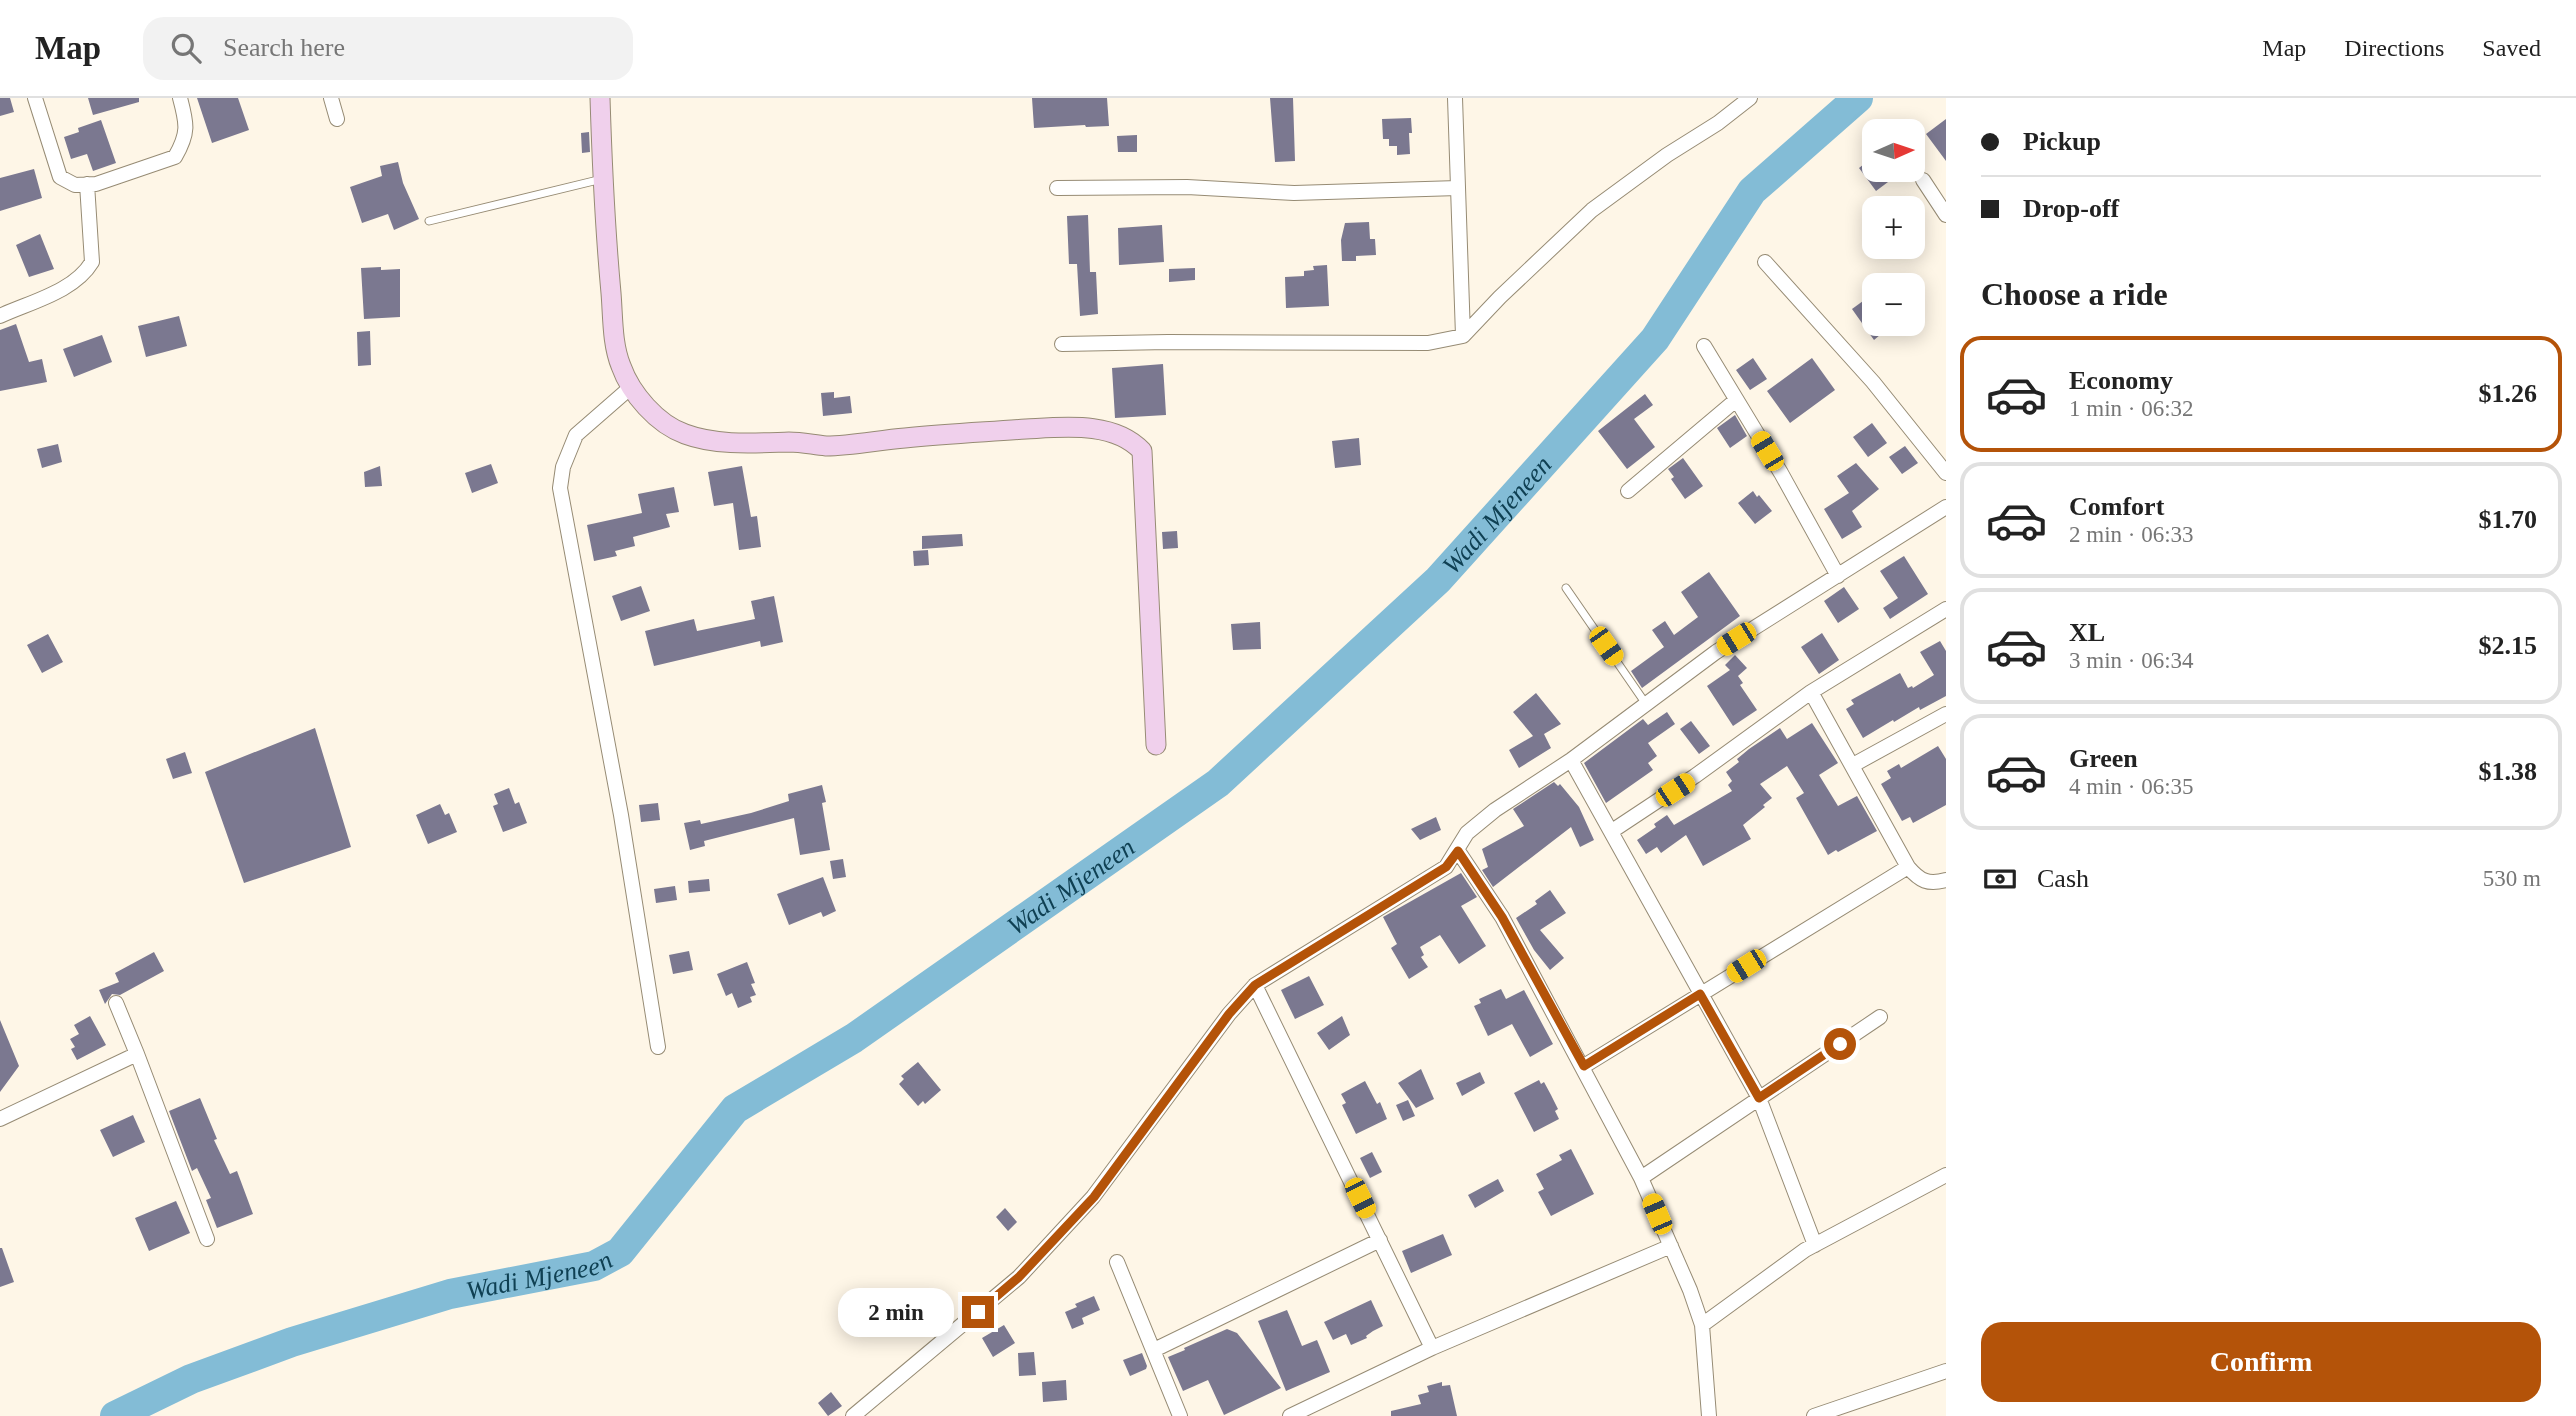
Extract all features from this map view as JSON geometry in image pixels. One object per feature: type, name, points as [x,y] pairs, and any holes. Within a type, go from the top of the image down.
[{"type":"street","points":[[35,98],[60,177],[75,185],[96,184],[175,157],[184,140],[187,122],[180,98]]},
{"type":"street","points":[[331,98],[337,119]]},
{"type":"street","points":[[600,98],[615,343],[620,365],[631,387],[643,403],[674,429],[686,435],[717,440],[794,442],[827,446],[945,434],[1049,428],[1105,431],[1133,443],[1142,451],[1156,745]]},
{"type":"street","points":[[1455,98],[1463,336]]},
{"type":"street","points":[[1062,344],[1428,343],[1463,336],[1592,210],[1750,98]]},
{"type":"street","points":[[1924,182],[1946,215]]},
{"type":"street","points":[[0,316],[69,285],[86,273],[92,262],[86,184]]},
{"type":"street","points":[[1057,188],[1187,187],[1294,193],[1458,188]]},
{"type":"street","points":[[1765,262],[1873,382],[1946,473]]},
{"type":"street","points":[[1704,346],[1838,576]]},
{"type":"street","points":[[631,387],[576,435],[563,467],[560,488],[621,814],[657,1047]]},
{"type":"street","points":[[1628,491],[1737,400]]},
{"type":"street","points":[[853,1416],[1019,1277],[1094,1197],[1229,1014],[1255,985],[1446,867],[1467,833],[1485,818],[1571,760],[1716,652],[1946,508]]},
{"type":"street","points":[[1612,831],[1695,776],[1811,691],[1946,609]]},
{"type":"street","points":[[1811,691],[1908,867],[1918,879],[1931,884],[1946,880]]},
{"type":"street","points":[[1853,765],[1946,714]]},
{"type":"street","points":[[1571,760],[1759,1098],[1815,1245]]},
{"type":"street","points":[[1458,851],[1502,917],[1584,1066],[1641,1178],[1702,1325],[1709,1416]]},
{"type":"street","points":[[1584,1066],[1908,867]]},
{"type":"street","points":[[1255,985],[1432,1348]]},
{"type":"street","points":[[117,1003],[207,1239]]},
{"type":"street","points":[[1641,1178],[1880,1017]]},
{"type":"street","points":[[0,1119],[137,1055]]},
{"type":"street","points":[[1702,1325],[1815,1245],[1946,1175]]},
{"type":"street","points":[[1154,1350],[1380,1240]]},
{"type":"street","points":[[1290,1416],[1432,1348],[1671,1246]]},
{"type":"street","points":[[1117,1262],[1180,1416]]},
{"type":"street","points":[[1814,1416],[1946,1371]]},
{"type":"lane","points":[[429,221],[603,179]]},
{"type":"lane","points":[[1566,588],[1646,704]]},
{"type":"building","points":[[0,98],[10,98],[14,112],[0,116]]},
{"type":"building","points":[[88,98],[139,98],[139,102],[93,115]]},
{"type":"building","points":[[197,98],[238,98],[249,130],[212,143]]},
{"type":"building","points":[[1032,98],[1107,98],[1109,126],[1034,128]]},
{"type":"building","points":[[1270,98],[1293,98],[1295,161],[1275,162]]},
{"type":"building","points":[[1411,118],[1410,154],[1397,155],[1397,146],[1389,146],[1389,139],[1383,139],[1382,119]]},
{"type":"building","points":[[1946,119],[1946,161],[1926,134]]},
{"type":"building","points":[[101,120],[116,163],[93,171],[87,154],[71,159],[64,137],[79,132],[78,128]]},
{"type":"building","points":[[589,132],[590,152],[582,153],[581,133]]},
{"type":"building","points":[[1137,135],[1137,152],[1118,152],[1117,136]]},
{"type":"building","points":[[398,162],[403,183],[419,219],[394,230],[388,214],[362,223],[350,187],[382,176],[380,166]]},
{"type":"building","points":[[34,169],[42,198],[0,211],[0,178]]},
{"type":"building","points":[[1869,182],[1888,182],[1876,191]]},
{"type":"building","points":[[1088,215],[1090,272],[1096,272],[1098,314],[1080,316],[1077,264],[1069,264],[1067,216]]},
{"type":"building","points":[[1369,222],[1370,239],[1375,239],[1376,255],[1356,256],[1356,261],[1342,261],[1341,240],[1345,223]]},
{"type":"building","points":[[1162,225],[1164,262],[1119,265],[1118,228]]},
{"type":"building","points":[[40,234],[54,269],[29,277],[16,245]]},
{"type":"building","points":[[1327,265],[1329,306],[1286,308],[1285,277],[1304,276],[1304,271],[1314,270],[1313,266]]},
{"type":"building","points":[[381,267],[381,270],[400,269],[400,317],[364,319],[361,268]]},
{"type":"building","points":[[1195,268],[1195,280],[1169,282],[1169,269]]},
{"type":"building","points":[[1862,302],[1862,323],[1852,309]]},
{"type":"building","points":[[179,316],[187,346],[146,357],[138,326]]},
{"type":"building","points":[[16,324],[29,362],[42,359],[47,382],[0,391],[0,330]]},
{"type":"building","points":[[370,331],[371,365],[358,366],[357,332]]},
{"type":"building","points":[[102,335],[112,362],[74,377],[63,349]]},
{"type":"building","points":[[1753,358],[1767,379],[1750,390],[1736,370]]},
{"type":"building","points":[[1812,358],[1835,390],[1790,423],[1767,391]]},
{"type":"building","points":[[1163,364],[1166,415],[1115,418],[1112,368]]},
{"type":"building","points":[[834,392],[834,398],[850,396],[852,413],[823,416],[821,393]]},
{"type":"building","points":[[1645,394],[1653,405],[1634,419],[1655,447],[1627,469],[1598,431]]},
{"type":"building","points":[[1735,415],[1747,436],[1730,448],[1717,428]]},
{"type":"building","points":[[1872,423],[1887,443],[1868,457],[1853,437]]},
{"type":"building","points":[[1359,438],[1361,465],[1335,468],[1332,441]]},
{"type":"building","points":[[58,444],[62,462],[42,468],[37,449]]},
{"type":"building","points":[[1905,446],[1918,463],[1902,474],[1889,457]]},
{"type":"building","points":[[1683,458],[1703,486],[1685,499],[1671,479],[1674,477],[1668,469]]},
{"type":"building","points":[[1856,463],[1879,489],[1852,511],[1862,527],[1842,539],[1824,509],[1849,493],[1837,476]]},
{"type":"building","points":[[491,464],[498,483],[472,493],[465,473]]},
{"type":"building","points":[[380,466],[382,486],[365,487],[364,472]]},
{"type":"building","points":[[742,466],[751,517],[757,516],[761,547],[739,550],[733,503],[714,506],[708,472]]},
{"type":"building","points":[[674,487],[679,512],[666,514],[670,527],[633,537],[635,546],[615,551],[617,556],[594,561],[587,525],[642,513],[638,494]]},
{"type":"building","points":[[1753,491],[1772,511],[1755,524],[1738,503]]},
{"type":"building","points":[[1177,531],[1178,548],[1163,549],[1162,532]]},
{"type":"building","points":[[962,534],[963,546],[922,549],[922,536]]},
{"type":"building","points":[[928,550],[929,565],[914,566],[913,551]]},
{"type":"building","points":[[1904,556],[1928,594],[1890,619],[1883,608],[1898,598],[1880,571]]},
{"type":"building","points":[[1709,572],[1740,616],[1642,688],[1631,671],[1664,647],[1652,630],[1665,621],[1674,635],[1698,617],[1681,592]]},
{"type":"building","points":[[641,586],[650,611],[621,621],[612,596]]},
{"type":"building","points":[[1844,587],[1859,609],[1838,623],[1824,601]]},
{"type":"building","points":[[774,596],[783,642],[761,647],[760,641],[654,666],[645,631],[694,619],[697,631],[755,619],[751,601]]},
{"type":"building","points":[[1260,622],[1261,649],[1233,650],[1231,624]]},
{"type":"building","points":[[1822,633],[1839,660],[1819,674],[1801,647]]},
{"type":"building","points":[[48,634],[63,662],[42,673],[27,645]]},
{"type":"building","points":[[1940,641],[1946,651],[1946,696],[1920,710],[1919,707],[1894,722],[1893,720],[1863,738],[1846,709],[1854,704],[1851,700],[1900,673],[1908,688],[1913,688],[1934,675],[1920,652]]},
{"type":"building","points":[[1735,655],[1747,668],[1738,676],[1743,683],[1740,685],[1757,710],[1733,726],[1707,686],[1730,670],[1725,665]]},
{"type":"building","points":[[1536,693],[1561,724],[1544,734],[1551,748],[1519,768],[1509,750],[1533,736],[1513,712]]},
{"type":"building","points":[[1667,712],[1675,724],[1648,743],[1657,756],[1648,763],[1653,770],[1606,803],[1584,763],[1643,719],[1648,725]]},
{"type":"building","points":[[1691,721],[1710,746],[1699,754],[1680,729]]},
{"type":"building","points":[[1812,723],[1838,763],[1819,775],[1838,806],[1857,796],[1877,831],[1828,855],[1796,798],[1804,793],[1787,766],[1760,784],[1772,798],[1743,825],[1751,839],[1703,866],[1686,835],[1661,853],[1657,847],[1646,854],[1637,840],[1656,827],[1654,824],[1667,815],[1674,825],[1732,791],[1728,785],[1732,781],[1726,772],[1739,762],[1737,759],[1749,749],[1780,728],[1787,739]]},
{"type":"building","points":[[315,728],[351,847],[244,883],[205,772]]},
{"type":"building","points":[[1938,746],[1946,759],[1946,805],[1913,823],[1910,817],[1902,821],[1881,784],[1891,778],[1887,771],[1899,764],[1901,768]]},
{"type":"building","points":[[185,752],[192,773],[173,779],[166,759]]},
{"type":"building","points":[[1554,782],[1558,786],[1560,784],[1579,807],[1594,840],[1580,847],[1571,827],[1493,887],[1482,870],[1488,867],[1482,849],[1524,826],[1513,809]]},
{"type":"building","points":[[822,785],[826,802],[822,803],[830,850],[800,855],[794,818],[704,841],[705,846],[690,850],[684,823],[700,820],[701,824],[751,813],[789,801],[788,794]]},
{"type":"building","points":[[509,788],[515,804],[519,802],[527,823],[503,832],[493,806],[498,804],[494,794]]},
{"type":"building","points":[[658,803],[660,820],[641,822],[639,805]]},
{"type":"building","points":[[440,804],[445,815],[449,813],[457,832],[428,844],[416,815]]},
{"type":"building","points":[[1436,817],[1441,830],[1420,840],[1411,829]]},
{"type":"building","points":[[843,859],[846,877],[833,879],[830,861]]},
{"type":"building","points":[[1461,873],[1477,897],[1461,906],[1486,946],[1459,964],[1440,935],[1420,947],[1424,955],[1421,957],[1428,967],[1409,979],[1391,948],[1397,944],[1383,917]]},
{"type":"building","points":[[823,877],[836,911],[823,917],[821,912],[789,925],[777,894]]},
{"type":"building","points":[[709,879],[710,891],[689,893],[688,881]]},
{"type":"building","points":[[675,886],[677,900],[656,903],[654,889]]},
{"type":"building","points":[[1550,890],[1566,913],[1540,930],[1564,958],[1550,970],[1534,950],[1516,918],[1537,904],[1535,901]]},
{"type":"building","points":[[689,951],[693,970],[673,974],[669,955]]},
{"type":"building","points":[[154,952],[164,971],[120,995],[112,994],[105,1004],[99,990],[119,982],[115,973]]},
{"type":"building","points":[[747,962],[755,983],[751,984],[756,995],[750,997],[752,1002],[738,1008],[732,993],[726,996],[717,974]]},
{"type":"building","points":[[1309,976],[1324,1005],[1295,1019],[1281,990]]},
{"type":"building","points":[[1501,989],[1506,999],[1524,990],[1553,1044],[1530,1057],[1512,1024],[1488,1036],[1474,1006],[1481,1003],[1479,999]]},
{"type":"building","points":[[90,1016],[106,1045],[77,1060],[71,1049],[75,1047],[70,1039],[79,1034],[74,1025]]},
{"type":"building","points":[[1342,1016],[1350,1035],[1329,1050],[1317,1033]]},
{"type":"building","points":[[0,1020],[19,1066],[0,1092]]},
{"type":"building","points":[[918,1062],[941,1090],[925,1104],[923,1101],[918,1106],[899,1084],[904,1079],[901,1076]]},
{"type":"building","points":[[1421,1069],[1434,1099],[1416,1108],[1398,1083]]},
{"type":"building","points":[[1480,1072],[1485,1083],[1462,1096],[1456,1083]]},
{"type":"building","points":[[1539,1080],[1541,1084],[1544,1082],[1551,1095],[1558,1109],[1555,1111],[1559,1119],[1534,1132],[1514,1093]]},
{"type":"building","points":[[1365,1081],[1377,1104],[1380,1102],[1387,1119],[1356,1134],[1342,1105],[1346,1103],[1341,1094]]},
{"type":"building","points":[[200,1098],[217,1139],[214,1140],[230,1174],[237,1171],[253,1214],[217,1228],[206,1200],[211,1198],[197,1168],[192,1171],[169,1111]]},
{"type":"building","points":[[1408,1100],[1415,1116],[1403,1121],[1396,1105]]},
{"type":"building","points":[[133,1115],[145,1142],[113,1157],[100,1130]]},
{"type":"building","points":[[1571,1149],[1594,1194],[1551,1216],[1538,1192],[1544,1189],[1536,1174],[1562,1160],[1559,1155]]},
{"type":"building","points":[[1372,1152],[1382,1172],[1370,1178],[1360,1158]]},
{"type":"building","points":[[1498,1179],[1504,1191],[1475,1208],[1468,1195]]},
{"type":"building","points":[[176,1201],[190,1233],[149,1251],[135,1218]]},
{"type":"building","points":[[1005,1208],[1017,1222],[1008,1231],[996,1217]]},
{"type":"building","points":[[1443,1234],[1452,1255],[1411,1273],[1402,1251]]},
{"type":"building","points":[[0,1248],[14,1282],[0,1287]]},
{"type":"building","points":[[1094,1296],[1100,1310],[1082,1318],[1084,1324],[1072,1329],[1065,1312],[1077,1307],[1075,1304]]},
{"type":"building","points":[[1371,1300],[1383,1326],[1366,1336],[1367,1338],[1351,1345],[1346,1334],[1333,1340],[1324,1322]]},
{"type":"building","points":[[1287,1310],[1302,1346],[1317,1340],[1330,1372],[1286,1391],[1258,1321]]},
{"type":"building","points":[[1004,1325],[1015,1343],[993,1357],[982,1338]]},
{"type":"building","points":[[1227,1329],[1237,1333],[1281,1388],[1224,1415],[1208,1380],[1183,1391],[1168,1357]]},
{"type":"building","points":[[1034,1352],[1036,1375],[1019,1376],[1018,1353]]},
{"type":"building","points":[[1142,1353],[1146,1369],[1130,1376],[1123,1360]]},
{"type":"building","points":[[1066,1380],[1067,1400],[1043,1402],[1042,1382]]},
{"type":"building","points":[[1442,1382],[1442,1386],[1450,1385],[1457,1416],[1391,1416],[1391,1411],[1421,1404],[1418,1395],[1429,1392],[1427,1386]]},
{"type":"building","points":[[831,1392],[842,1406],[828,1416],[818,1403]]},
{"type":"waterway","name":"Wadi Mjeneen","points":[[115,1416],[191,1379],[292,1342],[450,1294],[594,1266],[620,1252],[735,1109],[854,1038],[1218,783],[1438,580],[1655,339],[1752,191],[1858,98]]},
{"type":"route","points":[[978,1312],[1019,1277],[1094,1197],[1229,1014],[1255,985],[1288,962],[1446,867],[1458,851],[1502,917],[1584,1066],[1700,994],[1759,1098],[1840,1044]]}]
